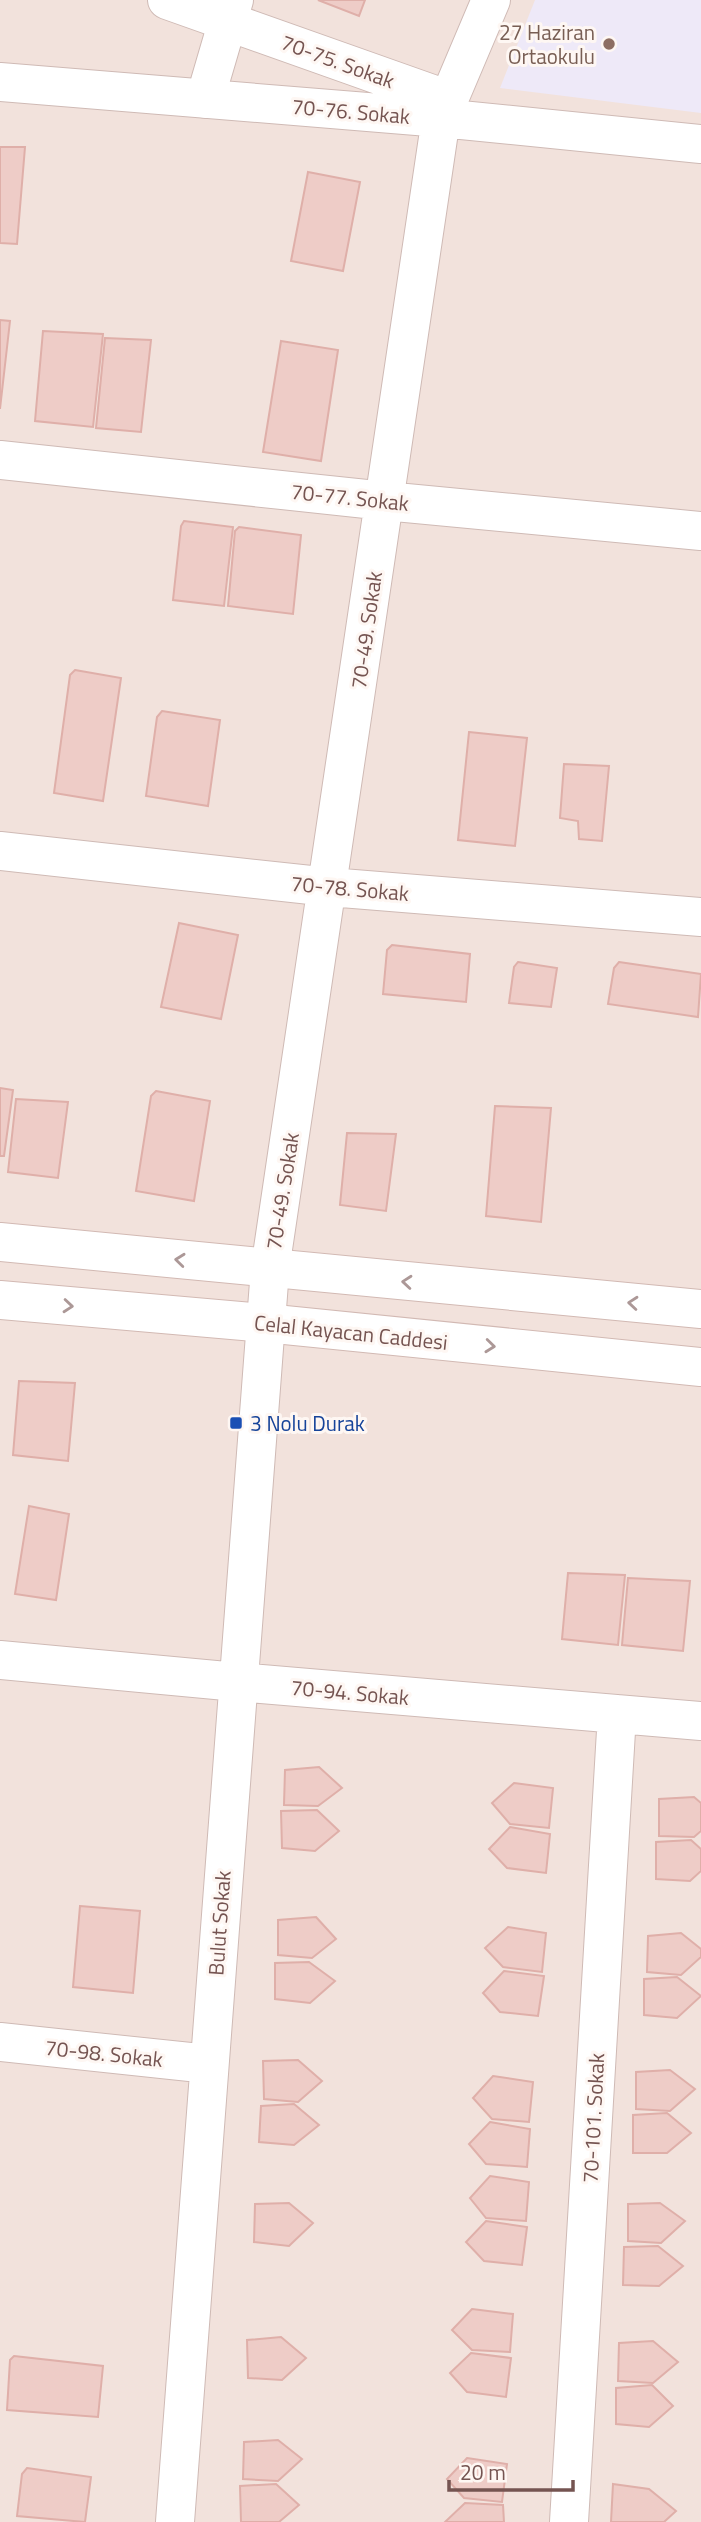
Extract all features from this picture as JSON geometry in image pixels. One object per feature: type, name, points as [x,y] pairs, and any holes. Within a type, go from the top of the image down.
[{"type":"street","name":"70-75. Sokak","points":[[167,0],[230,11],[445,109]]},
{"type":"street","name":"70-49. Sokak","points":[[265,1323],[270,1269],[445,109],[492,0]]},
{"type":"street","points":[[205,99],[230,11]]},
{"type":"street","name":"70-76. Sokak","points":[[0,82],[205,99],[445,109],[701,144]]},
{"type":"street","name":"70-77. Sokak","points":[[0,460],[701,531]]},
{"type":"street","name":"70-78. Sokak","points":[[0,851],[329,887],[701,917]]},
{"type":"street","points":[[0,1242],[701,1309]]},
{"type":"street","name":"Celal Kayacan Caddesi","points":[[0,1300],[265,1323],[701,1367]]},
{"type":"street","name":"Bulut Sokak","points":[[175,2522],[265,1323]]},
{"type":"street","name":"70-94. Sokak","points":[[0,1660],[701,1721]]},
{"type":"street","name":"70-101. Sokak","points":[[569,2522],[617,1714]]},
{"type":"street","name":"70-98. Sokak","points":[[0,2042],[209,2064]]},
{"type":"shaded area","points":[[0,0],[701,0],[701,2522],[0,2522]]},
{"type":"shaded area","name":"27 Haziran Ortaokulu","points":[[535,0],[701,0],[701,113],[500,88]]},
{"type":"building","points":[[318,0],[365,0],[359,16]]},
{"type":"building","points":[[0,147],[25,147],[17,244],[0,243]]},
{"type":"building","points":[[308,172],[360,182],[343,271],[291,261]]},
{"type":"building","points":[[0,320],[10,321],[0,409]]},
{"type":"building","points":[[43,331],[103,334],[93,427],[35,421]]},
{"type":"building","points":[[105,338],[151,340],[141,432],[96,428]]},
{"type":"building","points":[[281,341],[338,350],[321,461],[263,452]]},
{"type":"building","points":[[184,521],[233,527],[224,606],[173,600],[181,526]]},
{"type":"building","points":[[239,527],[301,535],[293,614],[228,606],[235,531]]},
{"type":"building","points":[[75,670],[121,678],[103,801],[54,793],[70,675]]},
{"type":"building","points":[[162,711],[220,720],[208,806],[146,796],[157,717]]},
{"type":"building","points":[[469,732],[527,738],[515,846],[458,840]]},
{"type":"building","points":[[564,764],[609,766],[602,841],[579,839],[578,821],[560,818]]},
{"type":"building","points":[[179,923],[238,935],[221,1019],[161,1007]]},
{"type":"building","points":[[392,945],[470,954],[466,1002],[383,994],[387,950]]},
{"type":"building","points":[[518,962],[557,968],[551,1007],[509,1003],[514,967]]},
{"type":"building","points":[[619,962],[701,974],[698,1017],[608,1004],[614,968]]},
{"type":"building","points":[[0,1088],[13,1090],[4,1156],[0,1156]]},
{"type":"building","points":[[156,1091],[210,1101],[194,1201],[136,1191],[151,1096]]},
{"type":"building","points":[[16,1099],[68,1102],[58,1178],[8,1172]]},
{"type":"building","points":[[495,1106],[551,1108],[541,1222],[486,1216]]},
{"type":"building","points":[[347,1133],[396,1134],[386,1211],[340,1205]]},
{"type":"building","points":[[19,1381],[75,1383],[68,1461],[13,1455]]},
{"type":"building","points":[[29,1506],[69,1514],[56,1600],[15,1594]]},
{"type":"building","points":[[568,1573],[625,1575],[618,1645],[562,1639]]},
{"type":"building","points":[[628,1578],[690,1581],[683,1651],[622,1645]]},
{"type":"building","points":[[319,1767],[342,1788],[318,1806],[284,1805],[285,1770]]},
{"type":"building","points":[[514,1783],[553,1788],[549,1828],[510,1824],[492,1803]]},
{"type":"building","points":[[694,1797],[701,1803],[701,1831],[694,1837],[659,1836],[659,1799]]},
{"type":"building","points":[[317,1810],[339,1831],[315,1851],[282,1848],[281,1811]]},
{"type":"building","points":[[510,1827],[550,1834],[546,1873],[507,1868],[489,1849]]},
{"type":"building","points":[[691,1840],[701,1849],[701,1871],[690,1881],[656,1879],[656,1842]]},
{"type":"building","points":[[80,1906],[140,1911],[133,1993],[73,1987]]},
{"type":"building","points":[[316,1917],[336,1939],[312,1958],[278,1955],[278,1920]]},
{"type":"building","points":[[508,1927],[546,1933],[542,1972],[503,1967],[485,1948]]},
{"type":"building","points":[[681,1933],[701,1949],[701,1957],[681,1975],[647,1972],[648,1936]]},
{"type":"building","points":[[309,1962],[335,1981],[310,2003],[275,1999],[275,1963]]},
{"type":"building","points":[[504,1971],[544,1976],[538,2016],[500,2012],[483,1993]]},
{"type":"building","points":[[677,1977],[701,1996],[677,2018],[644,2015],[644,1979]]},
{"type":"building","points":[[298,2060],[322,2081],[298,2102],[264,2099],[263,2061]]},
{"type":"building","points":[[670,2070],[695,2089],[670,2111],[636,2109],[636,2072]]},
{"type":"building","points":[[493,2076],[533,2082],[529,2122],[492,2119],[473,2098]]},
{"type":"building","points":[[294,2104],[319,2125],[294,2145],[259,2142],[261,2106]]},
{"type":"building","points":[[667,2113],[691,2133],[667,2153],[633,2153],[633,2115]]},
{"type":"building","points":[[490,2122],[530,2129],[527,2167],[486,2164],[469,2144]]},
{"type":"building","points":[[490,2176],[529,2182],[526,2221],[486,2218],[470,2198]]},
{"type":"building","points":[[289,2203],[313,2223],[289,2246],[254,2242],[255,2204]]},
{"type":"building","points":[[660,2203],[685,2221],[661,2243],[628,2241],[628,2204]]},
{"type":"building","points":[[486,2221],[527,2227],[522,2265],[484,2261],[466,2242]]},
{"type":"building","points":[[658,2246],[683,2266],[659,2286],[623,2285],[624,2247]]},
{"type":"building","points":[[472,2309],[513,2314],[510,2352],[472,2350],[452,2330]]},
{"type":"building","points":[[281,2337],[306,2358],[282,2380],[248,2378],[247,2340]]},
{"type":"building","points":[[653,2341],[678,2362],[653,2383],[618,2381],[619,2343]]},
{"type":"building","points":[[471,2353],[511,2358],[506,2397],[467,2392],[450,2373]]},
{"type":"building","points":[[14,2356],[103,2366],[98,2417],[7,2410],[10,2360]]},
{"type":"building","points":[[652,2385],[673,2406],[649,2427],[616,2424],[616,2388]]},
{"type":"building","points":[[278,2440],[302,2459],[278,2481],[243,2479],[244,2442]]},
{"type":"building","points":[[467,2458],[507,2464],[502,2502],[464,2498],[447,2479]]},
{"type":"building","points":[[27,2468],[91,2477],[85,2522],[17,2516],[22,2474]]},
{"type":"building","points":[[276,2484],[299,2505],[279,2522],[241,2522],[240,2486]]},
{"type":"building","points":[[613,2484],[649,2489],[676,2511],[664,2522],[611,2522]]},
{"type":"building","points":[[465,2503],[503,2505],[504,2522],[445,2522]]},
{"type":"place","name":"27 Haziran Ortaokulu","points":[[609,44]]},
{"type":"place","name":"3 Nolu Durak","points":[[236,1423]]}]
